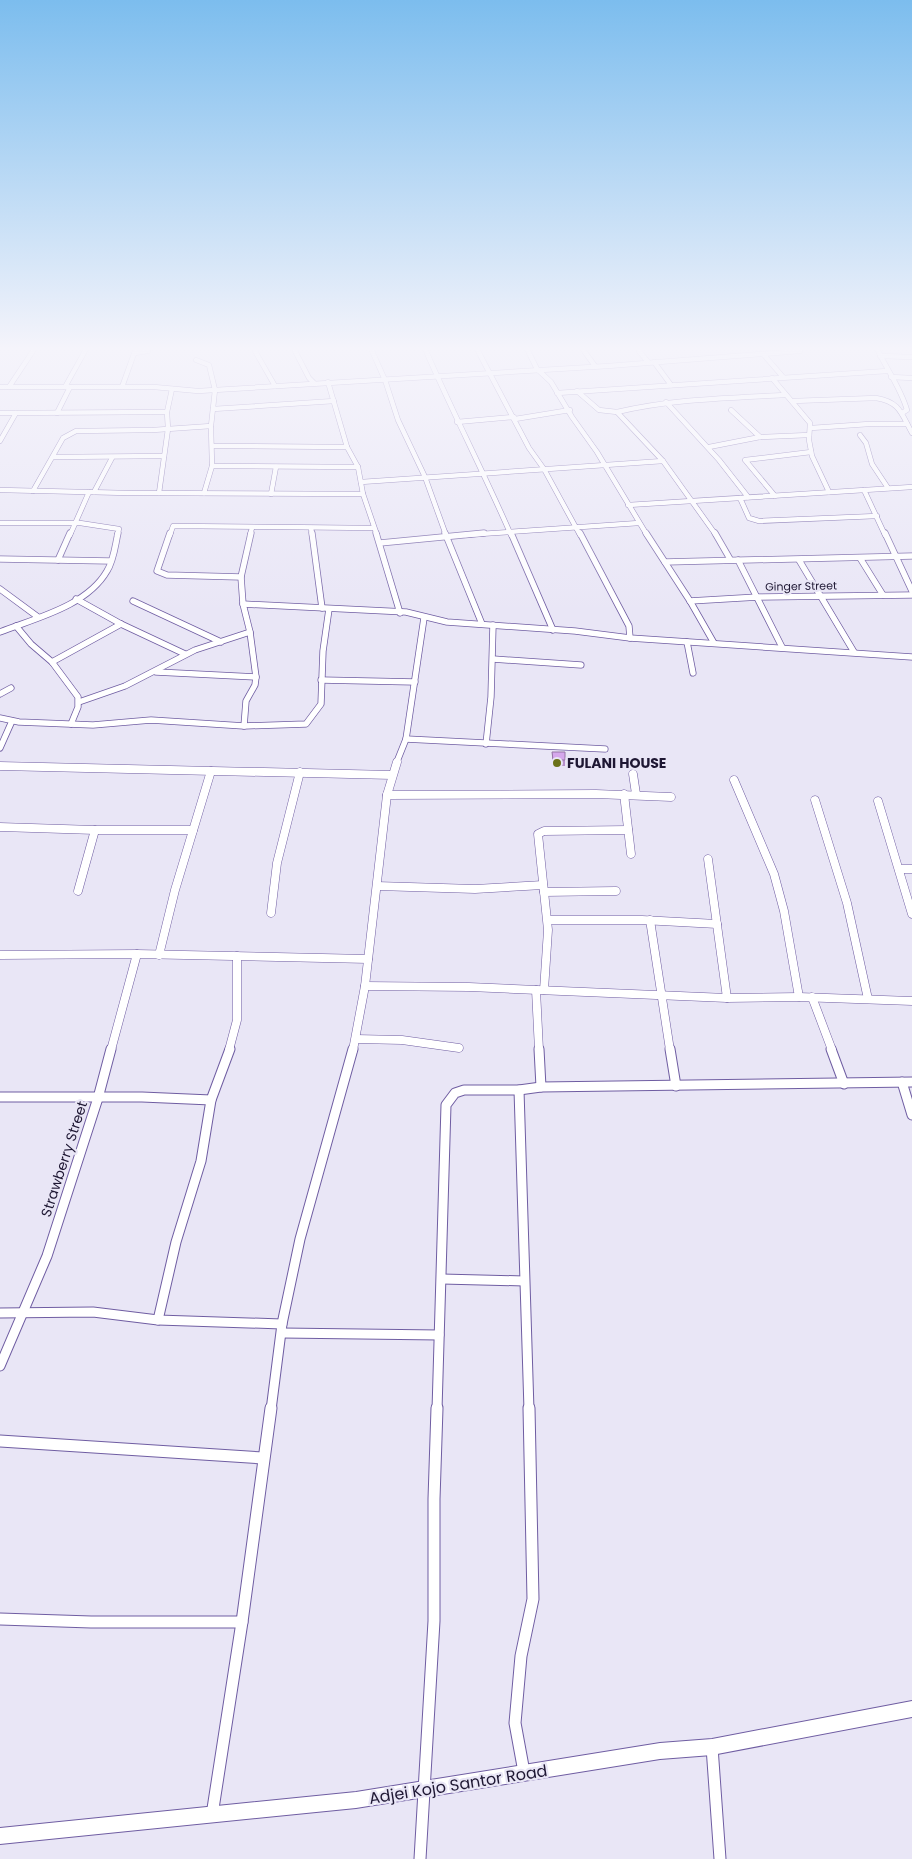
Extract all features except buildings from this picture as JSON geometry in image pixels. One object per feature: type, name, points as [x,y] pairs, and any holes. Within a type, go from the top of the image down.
[{"type":"street","points":[[33,491],[63,438]]},
{"type":"street","points":[[159,493],[167,438]]},
{"type":"street","points":[[204,493],[212,466],[212,438]]},
{"type":"street","points":[[345,438],[358,467],[363,494],[369,509],[373,528],[380,543],[400,612]]},
{"type":"street","points":[[406,438],[425,477],[446,536],[482,624]]},
{"type":"street","points":[[465,438],[484,473],[554,630]]},
{"type":"street","points":[[524,438],[544,469],[623,613],[629,626],[630,638]]},
{"type":"street","points":[[586,438],[690,600],[714,643]]},
{"type":"street","points":[[641,438],[662,461],[711,527],[730,559]]},
{"type":"street","points":[[700,438],[737,481],[748,498]]},
{"type":"street","points":[[709,447],[764,438]]},
{"type":"street","points":[[809,438],[811,452],[829,492]]},
{"type":"street","points":[[863,438],[866,443],[872,464],[888,488]]},
{"type":"street","points":[[213,446],[348,447]]},
{"type":"street","points":[[775,496],[745,460],[811,452]]},
{"type":"street","points":[[53,457],[112,458],[164,456]]},
{"type":"street","points":[[58,560],[75,524],[112,458]]},
{"type":"street","points":[[361,482],[662,461]]},
{"type":"street","points":[[212,466],[358,467]]},
{"type":"street","points":[[271,494],[276,467]]},
{"type":"street","points":[[628,505],[912,487]]},
{"type":"street","points":[[0,490],[363,494]]},
{"type":"street","points":[[864,490],[912,593]]},
{"type":"street","points":[[740,498],[750,518],[759,522],[877,516]]},
{"type":"street","points":[[0,523],[75,524],[113,526],[119,529],[109,568],[104,576],[76,600],[0,632]]},
{"type":"street","points":[[380,543],[510,531],[639,523]]},
{"type":"street","points":[[241,577],[167,575],[157,571],[173,526],[373,528]]},
{"type":"street","points":[[244,726],[246,701],[255,685],[256,677],[250,632],[243,604],[241,577],[252,528]]},
{"type":"street","points":[[311,528],[322,608]]},
{"type":"street","points":[[665,562],[912,556]]},
{"type":"street","points":[[0,558],[110,561]]},
{"type":"street","points":[[860,558],[883,595]]},
{"type":"street","points":[[738,560],[782,647]]},
{"type":"street","points":[[799,560],[854,652]]},
{"type":"street","points":[[0,589],[38,617]]},
{"type":"street","name":"Ginger Street","points":[[690,600],[912,593]]},
{"type":"street","points":[[76,600],[120,624],[185,654]]},
{"type":"street","points":[[132,601],[221,642]]},
{"type":"street","points":[[243,604],[400,612],[446,622],[630,638],[912,657]]},
{"type":"street","points":[[0,718],[12,721],[93,725],[151,720],[244,726],[306,724],[320,707],[329,609]]},
{"type":"street","points":[[212,1815],[242,1622],[282,1329],[300,1240],[356,1039],[365,986],[387,795],[392,775],[406,739],[424,618]]},
{"type":"street","points":[[52,662],[120,624]]},
{"type":"street","points":[[486,744],[494,625]]},
{"type":"street","points":[[16,626],[31,644],[52,662],[78,697],[79,702],[71,724]]},
{"type":"street","points":[[79,702],[107,693],[156,672],[185,654],[250,632]]},
{"type":"street","points":[[687,642],[693,673]]},
{"type":"street","points":[[493,659],[582,665]]},
{"type":"street","points":[[156,672],[256,677]]},
{"type":"street","points":[[321,680],[415,682]]},
{"type":"street","points":[[0,694],[10,688]]},
{"type":"street","points":[[0,748],[12,721]]},
{"type":"street","points":[[406,739],[605,749]]},
{"type":"street","points":[[0,766],[392,775]]},
{"type":"street","points":[[159,955],[211,771]]},
{"type":"street","points":[[271,913],[277,863],[300,772]]},
{"type":"street","points":[[633,774],[636,794]]},
{"type":"street","points":[[734,780],[774,874],[787,929],[799,997]]},
{"type":"street","points":[[624,794],[631,854]]},
{"type":"street","points":[[387,795],[636,794],[671,797]]},
{"type":"street","points":[[815,800],[847,903],[868,999]]},
{"type":"street","points":[[878,801],[912,914]]},
{"type":"street","points":[[0,827],[95,830],[193,830]]},
{"type":"street","points":[[78,892],[95,830]]},
{"type":"street","points":[[541,1087],[540,990],[548,920],[538,834],[540,832],[628,830]]},
{"type":"street","points":[[708,859],[727,998]]},
{"type":"street","points":[[899,869],[912,869]]},
{"type":"street","points":[[376,886],[616,891]]},
{"type":"street","points":[[548,920],[650,920],[717,924]]},
{"type":"street","points":[[650,920],[676,1086]]},
{"type":"street","points":[[0,955],[137,954],[368,958]]},
{"type":"street","name":"Strawberry Street","points":[[0,1366],[47,1256],[98,1098],[137,954]]},
{"type":"street","points":[[158,1320],[176,1242],[201,1161],[212,1100],[226,1063],[237,1020],[237,956]]},
{"type":"street","points":[[365,986],[540,990],[727,998],[812,997],[912,1001]]},
{"type":"street","points":[[812,997],[844,1084]]},
{"type":"street","points":[[356,1039],[402,1040],[458,1048]]},
{"type":"street","points":[[902,1082],[912,1114]]},
{"type":"street","points":[[420,1859],[434,1622],[434,1499],[446,1105],[455,1093],[464,1090],[519,1090],[541,1087],[912,1082]]},
{"type":"street","points":[[519,1090],[532,1483],[532,1599],[521,1656],[515,1723],[524,1772]]},
{"type":"street","points":[[0,1097],[142,1097],[212,1100]]},
{"type":"street","points":[[442,1279],[524,1281]]},
{"type":"street","points":[[0,1313],[93,1312],[158,1320],[282,1329],[439,1335]]},
{"type":"street","points":[[0,1441],[263,1458]]},
{"type":"street","points":[[0,1619],[91,1622],[242,1622]]},
{"type":"street","name":"Adjei Kojo Santor Road","points":[[0,1836],[356,1800],[660,1751],[712,1747],[912,1709]]},
{"type":"street","points":[[712,1747],[720,1859]]},
{"type":"place","name":"FULANI HOUSE","points":[[557,763]]}]
